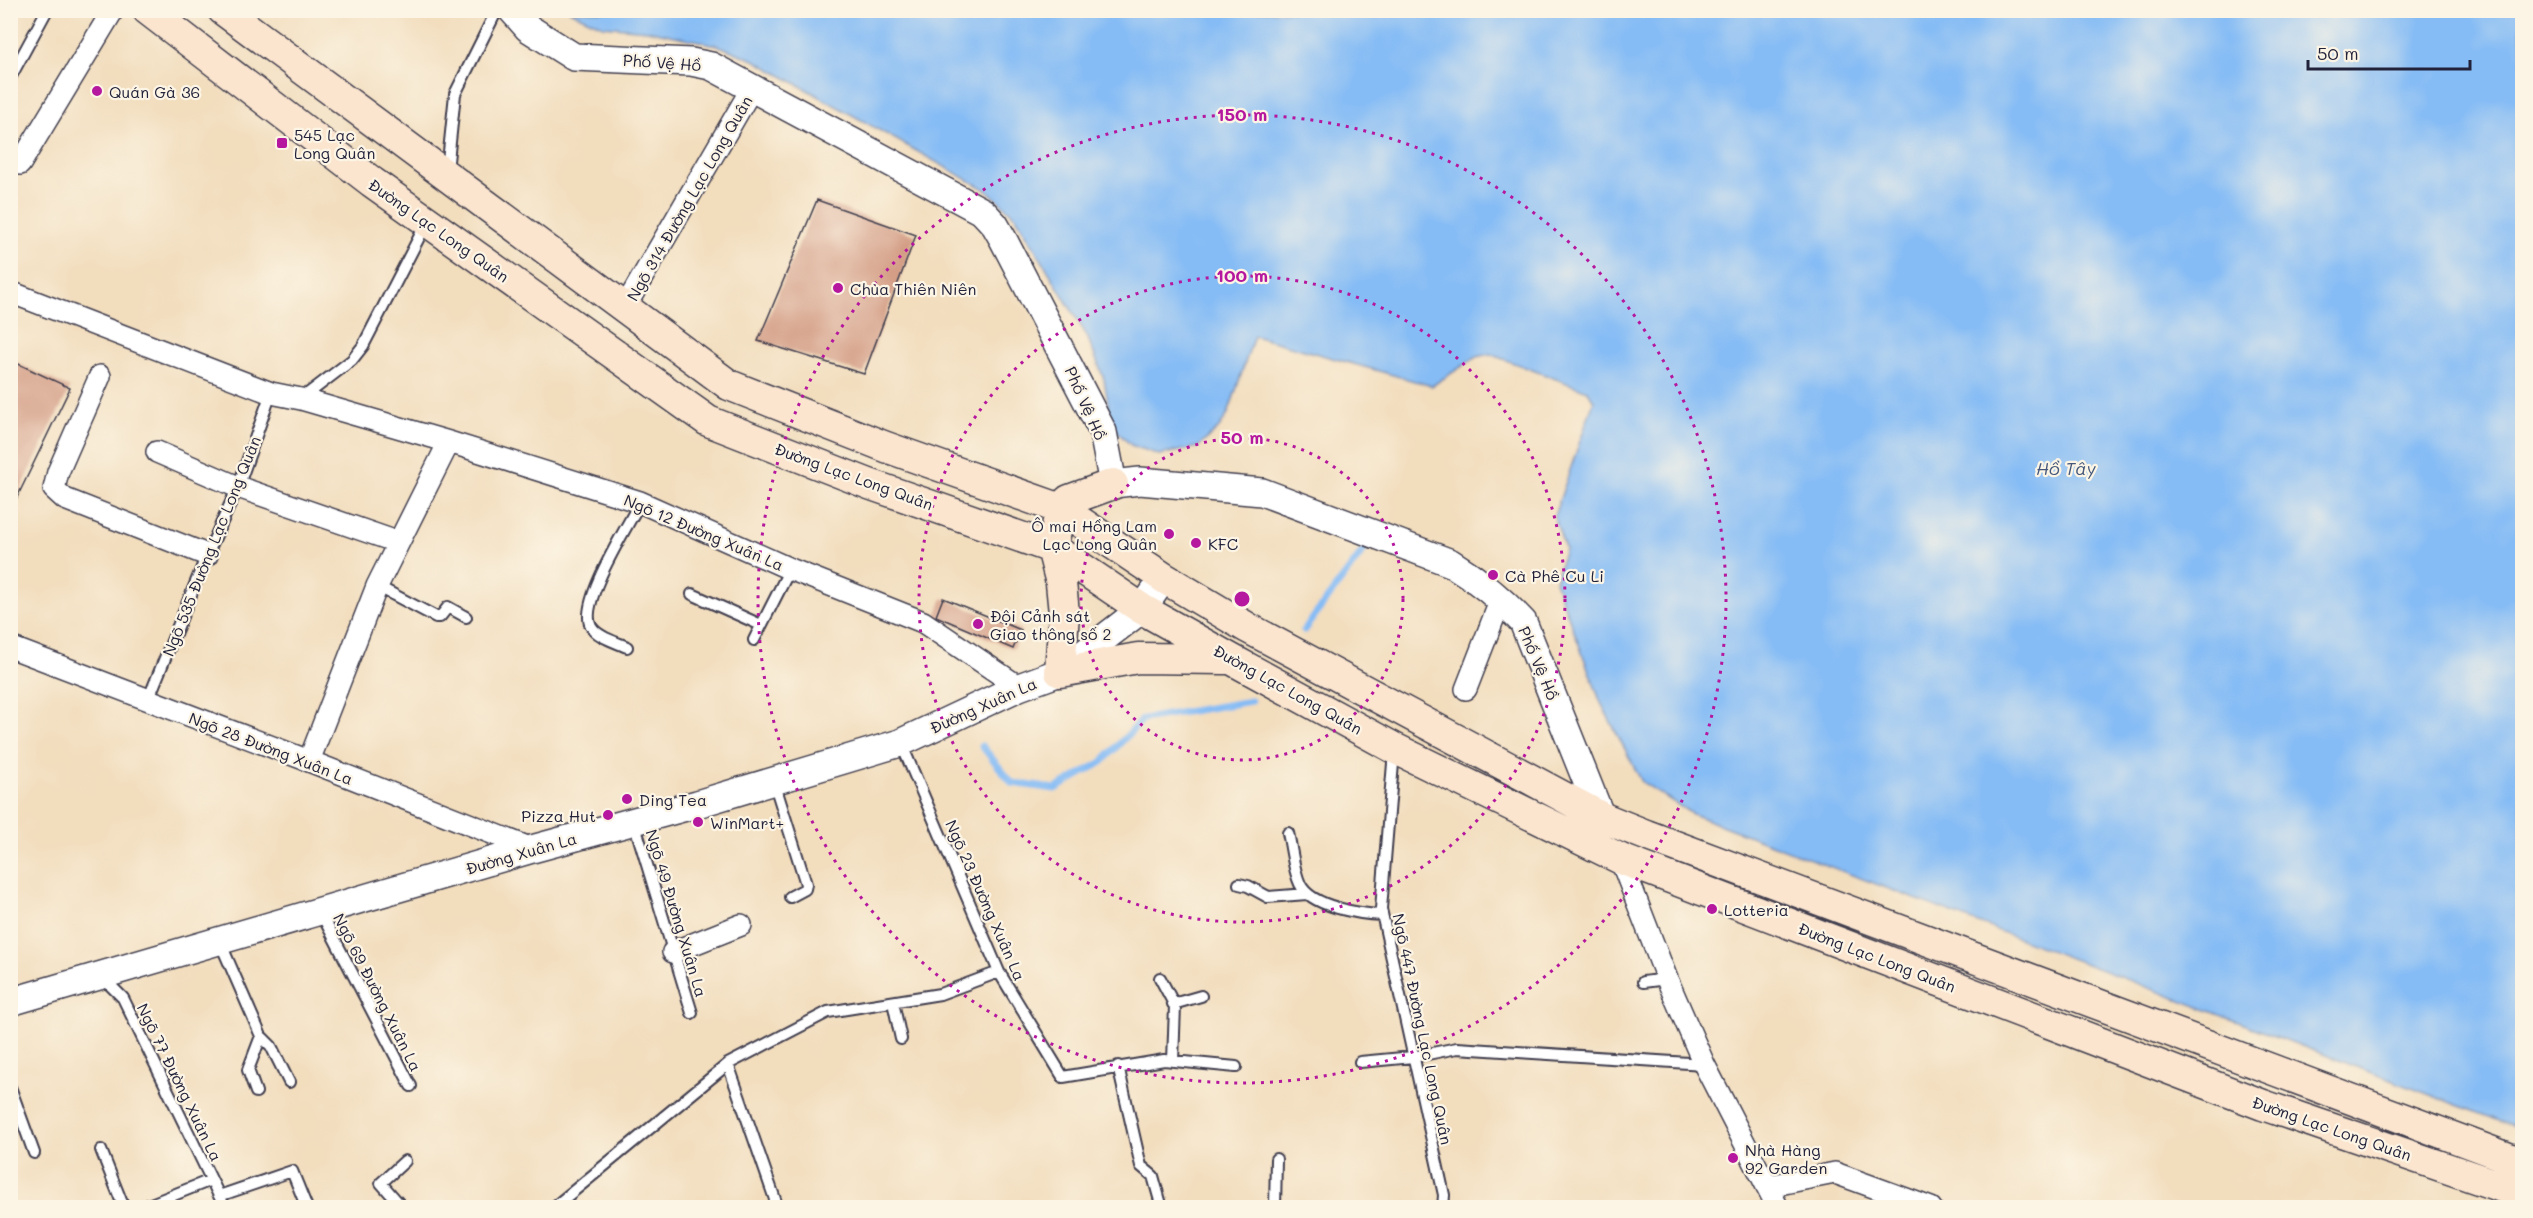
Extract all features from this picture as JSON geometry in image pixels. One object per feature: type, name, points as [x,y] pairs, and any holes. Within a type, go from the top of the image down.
[{"type":"main road","name":"Đường Lạc Long Quân","points":[[148,10],[372,182],[708,421],[869,484],[1052,548],[1142,609],[1394,748],[1621,858],[2263,1105],[2523,1194]]},
{"type":"main road","name":"Đường Lạc Long Quân","points":[[223,10],[729,385],[886,447],[1061,509],[1164,578],[1248,628],[1601,817],[2523,1162]]},
{"type":"main road","points":[[1113,484],[1069,500],[1061,509],[1052,548],[1061,583],[1064,613],[1060,672],[1138,658],[1231,659]]},
{"type":"street","points":[[20,164],[113,10]]},
{"type":"street","name":"Phố Vệ Hồ","points":[[512,10],[528,28],[574,57],[692,62],[711,66],[968,204],[989,219],[1003,239],[1103,432],[1113,484],[1140,481],[1262,492],[1451,563],[1473,576],[1501,599],[1523,622],[1601,817]]},
{"type":"street","name":"Ngõ 314 Đường Lạc Long Quân","points":[[625,307],[753,88]]},
{"type":"street","points":[[10,292],[271,393],[301,399]]},
{"type":"street","points":[[100,376],[58,472],[54,489],[65,499],[207,555]]},
{"type":"street","name":"Ngõ 12 Đường Xuân La","points":[[301,399],[449,442],[640,502],[790,569],[923,622],[1019,687]]},
{"type":"street","points":[[309,761],[377,586],[449,442]]},
{"type":"street","points":[[157,452],[238,487],[397,542]]},
{"type":"street","name":"Đường Xuân La","points":[[10,1002],[900,743],[1019,687],[1060,672],[1142,609],[1164,578]]},
{"type":"street","points":[[1466,689],[1501,599]]},
{"type":"street","name":"Ngõ 28 Đường Xuân La","points":[[10,647],[532,849]]},
{"type":"street","points":[[1601,817],[1621,858],[1666,979],[1704,1064],[1769,1186],[1778,1208]]},
{"type":"street","points":[[673,952],[741,925]]},
{"type":"street","points":[[1769,1186],[1835,1173],[1931,1208]]},
{"type":"lane","points":[[10,78],[46,10]]},
{"type":"lane","points":[[447,175],[454,94],[497,10]]},
{"type":"lane","points":[[301,399],[352,360],[363,346],[427,221]]},
{"type":"lane","name":"Ngõ 535 Đường Lạc Long Quân","points":[[148,700],[207,555],[238,487],[271,393]]},
{"type":"lane","points":[[627,647],[598,633],[591,627],[587,612],[597,584],[640,502]]},
{"type":"lane","points":[[754,640],[790,569]]},
{"type":"lane","points":[[377,586],[436,617],[440,617],[448,607],[466,617]]},
{"type":"lane","points":[[692,594],[761,625]]},
{"type":"lane","name":"Ngõ 23 Đường Xuân La","points":[[900,743],[999,972],[1063,1077],[1164,1060],[1236,1067]]},
{"type":"lane","name":"Ngõ 447 Đường Lạc Long Quân","points":[[1394,748],[1382,915],[1444,1195],[1443,1208]]},
{"type":"lane","points":[[773,781],[806,884],[805,890],[790,897]]},
{"type":"lane","name":"Ngõ 49 Đường Xuân La","points":[[633,822],[692,1013]]},
{"type":"lane","points":[[1288,833],[1300,884],[1308,894]]},
{"type":"lane","points":[[1239,884],[1248,886],[1268,897],[1308,894],[1359,914],[1382,915]]},
{"type":"lane","name":"Ngõ 69 Đường Xuân La","points":[[320,911],[411,1086]]},
{"type":"lane","points":[[220,942],[261,1036],[271,1046],[289,1082]]},
{"type":"lane","points":[[553,1208],[728,1064],[828,1012],[940,994],[999,972]]},
{"type":"lane","name":"Ngõ 77 Đường Xuân La","points":[[100,975],[123,998],[225,1208]]},
{"type":"lane","points":[[1160,978],[1173,1004],[1173,1061]]},
{"type":"lane","points":[[1643,982],[1666,979]]},
{"type":"lane","points":[[1173,1004],[1201,996]]},
{"type":"lane","points":[[893,1002],[901,1039]]},
{"type":"lane","points":[[256,1092],[248,1070],[261,1036]]},
{"type":"lane","points":[[1360,1062],[1413,1057],[1457,1048],[1704,1064]]},
{"type":"lane","points":[[728,1064],[778,1208]]},
{"type":"lane","points":[[1118,1066],[1141,1166],[1153,1176],[1162,1208]]},
{"type":"lane","points":[[10,1087],[13,1102],[34,1153]]},
{"type":"lane","points":[[101,1150],[124,1208]]},
{"type":"lane","points":[[1275,1208],[1276,1159]]},
{"type":"lane","points":[[403,1208],[381,1183],[405,1161]]},
{"type":"lane","points":[[219,1196],[292,1171],[307,1208]]},
{"type":"lane","points":[[141,1208],[211,1180]]},
{"type":"water","name":"Hồ Tây","points":[[569,11],[2522,11],[2522,1130],[1692,814],[1642,782],[1601,703],[1555,581],[1565,549],[1554,516],[1594,401],[1588,391],[1490,354],[1476,357],[1432,386],[1254,336],[1228,414],[1219,428],[1198,447],[1159,455],[1131,445],[1112,427],[1104,379],[1087,336],[1016,217],[988,191],[754,60],[717,45],[647,30],[603,26]]},
{"type":"building","name":"Chùa Thiên Niên","points":[[817,200],[916,235],[864,374],[758,341]]},
{"type":"building","points":[[10,360],[70,388],[10,512]]},
{"type":"building","name":"Đội Cảnh sát Giao thông số 2","points":[[943,598],[1021,630],[1013,649],[936,616]]},
{"type":"waterway","points":[[1304,630],[1369,543]]},
{"type":"waterway","points":[[982,746],[1012,783],[1055,789],[1102,762],[1143,719],[1251,701]]},
{"type":"place","name":"Quán Gà 36","points":[[97,91]]},
{"type":"place","name":"545 Lạc Long Quân","points":[[282,143]]},
{"type":"place","name":"Chùa Thiên Niên","points":[[838,288]]},
{"type":"place","name":"Ô mai Hồng Lam Lạc Long Quân","points":[[1169,534]]},
{"type":"place","name":"KFC","points":[[1196,543]]},
{"type":"place","name":"Cà Phê Cu Li","points":[[1493,575]]},
{"type":"place","name":"Đội Cảnh sát Giao thông số 2","points":[[978,624]]},
{"type":"place","name":"Ding Tea","points":[[627,799]]},
{"type":"place","name":"Pizza Hut","points":[[608,815]]},
{"type":"place","name":"WinMart+","points":[[698,822]]},
{"type":"place","name":"Lotteria","points":[[1712,909]]},
{"type":"place","name":"Nhà Hàng 92 Garden","points":[[1733,1158]]}]
